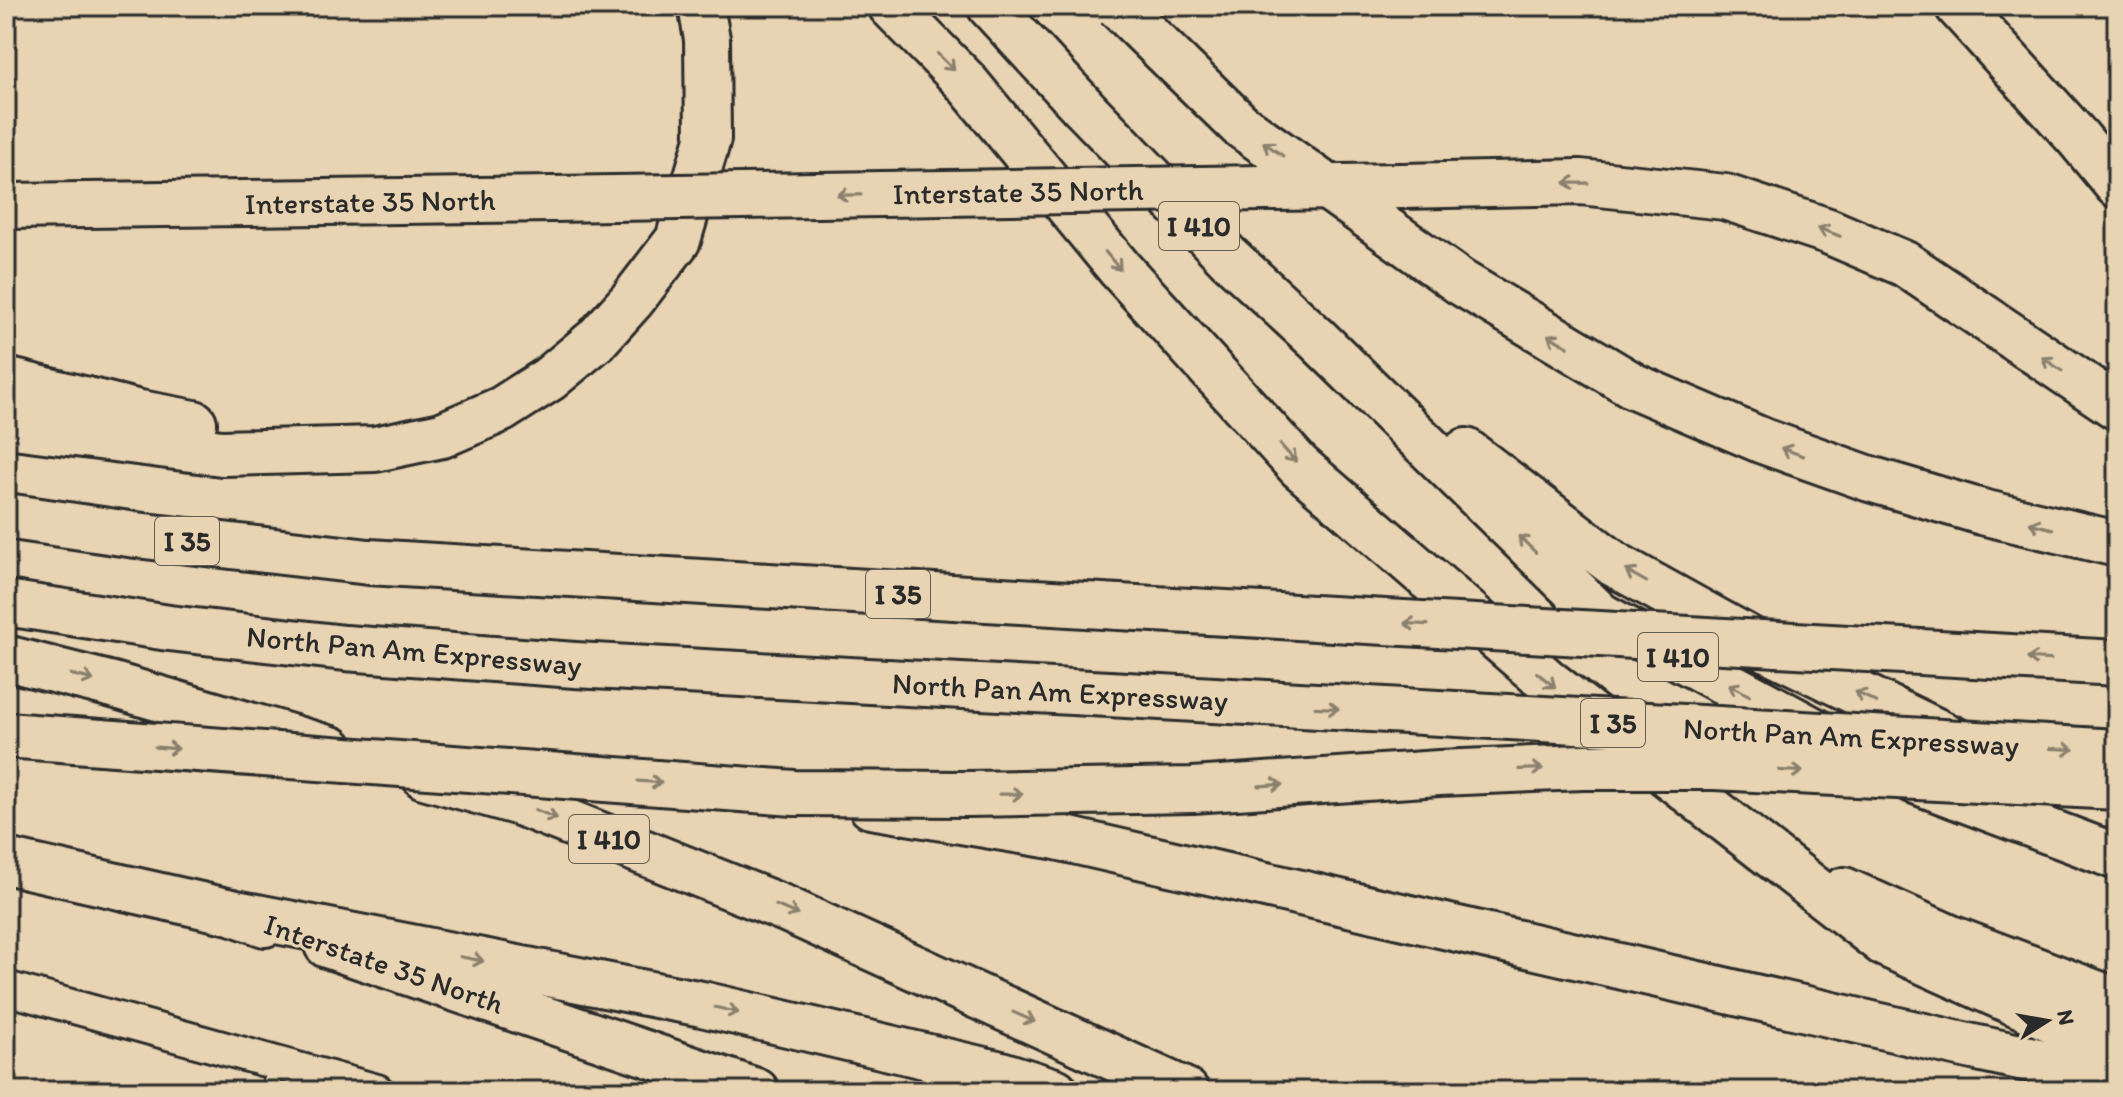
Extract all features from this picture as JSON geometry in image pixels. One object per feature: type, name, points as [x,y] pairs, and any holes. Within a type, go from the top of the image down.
[{"type":"main road","points":[[6,425],[222,453],[375,449],[442,435],[502,409],[549,379],[596,340],[632,300],[678,240],[708,139],[707,39],[701,6]]},
{"type":"main road","points":[[891,6],[965,81],[1120,269],[1299,466],[1546,680],[1885,944],[2117,1046]]},
{"type":"main road","name":"I 410","points":[[990,6],[1228,257],[1317,339],[1600,615],[1894,773],[2117,857]]},
{"type":"main road","points":[[998,6],[1085,109]]},
{"type":"main road","points":[[1118,6],[1240,125],[1460,282],[1634,386],[1763,441],[1870,479],[1982,512],[2117,544]]},
{"type":"main road","points":[[1958,6],[2117,185]]},
{"type":"main road","name":"Interstate 35 North","points":[[6,206],[1580,182],[1725,197],[1828,231],[1905,264],[2117,407]]},
{"type":"main road","points":[[1317,339],[1614,564],[1826,678],[2062,791],[2117,806]]},
{"type":"main road","points":[[6,380],[140,413],[375,449]]},
{"type":"main road","name":"I 35","points":[[6,516],[136,535],[369,562],[2117,663]]},
{"type":"main road","name":"North Pan Am Expressway","points":[[6,603],[169,628],[345,648],[760,675],[2117,752]]},
{"type":"main road","name":"I 410","points":[[6,658],[113,685],[520,803],[786,909],[1186,1091]]},
{"type":"main road","points":[[6,735],[794,793],[982,794],[1193,790],[1439,773],[1583,767],[1714,767],[2117,787]]},
{"type":"main road","points":[[794,793],[1052,836],[2117,1078]]},
{"type":"main road","points":[[1725,819],[1852,895],[1951,938],[2117,1001]]},
{"type":"main road","name":"Interstate 35 North","points":[[6,861],[231,912],[756,1091]]},
{"type":"main road","points":[[231,912],[702,1004],[1001,1074],[1055,1091]]},
{"type":"street","points":[[7,991],[273,1078],[377,1091]]}]
